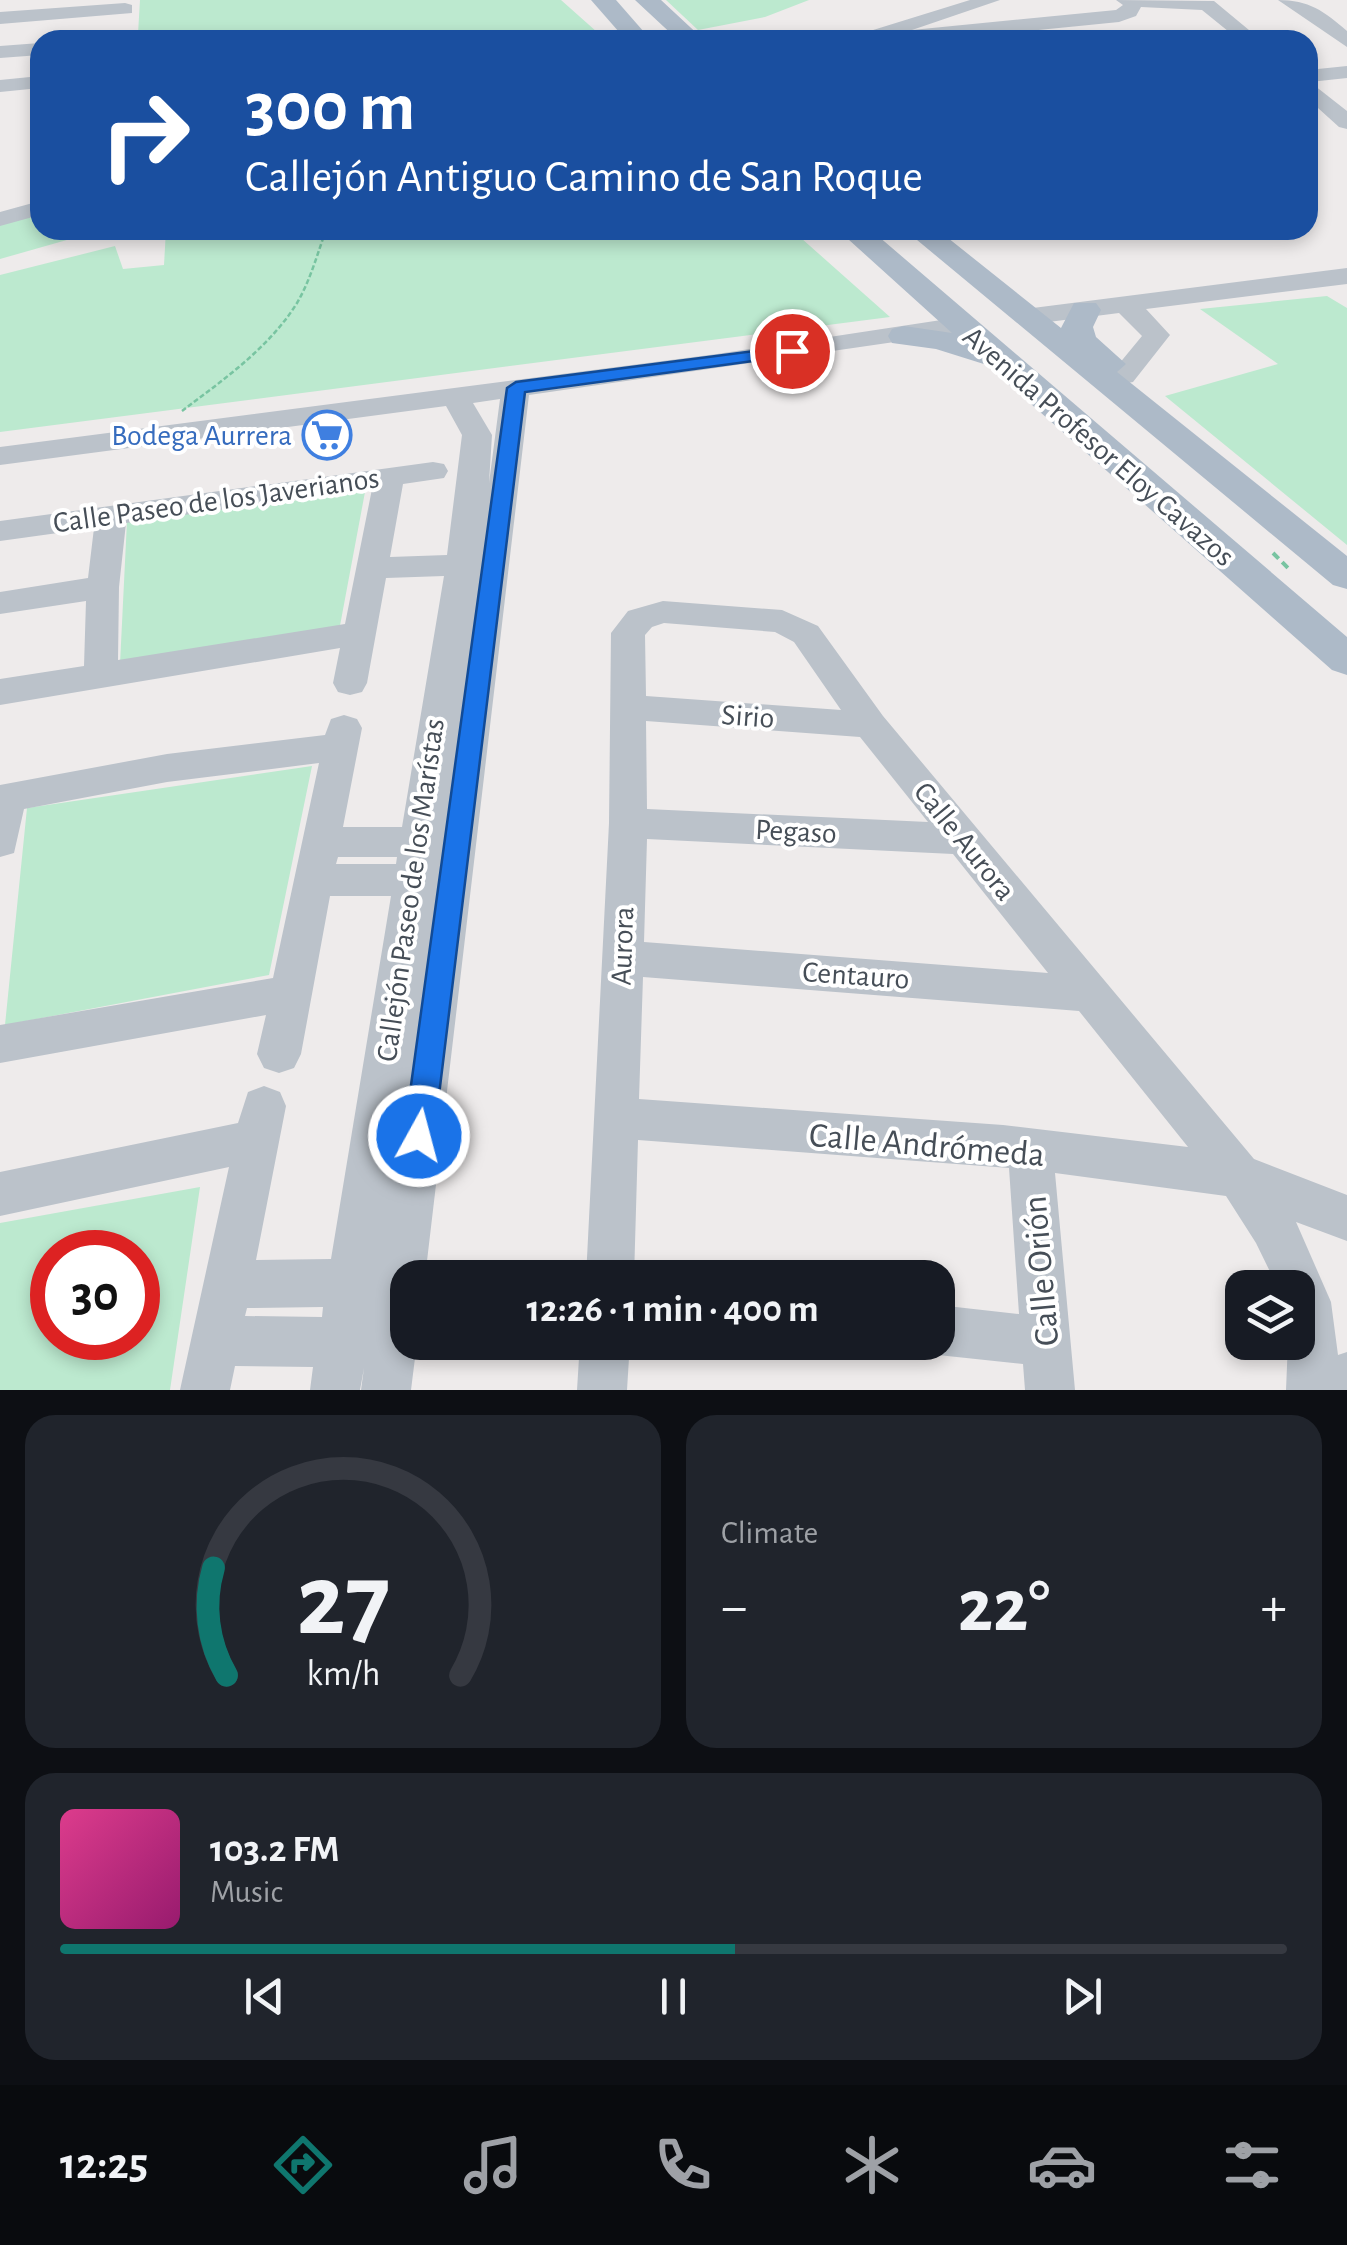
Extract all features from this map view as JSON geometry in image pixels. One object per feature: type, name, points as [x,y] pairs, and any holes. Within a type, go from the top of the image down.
[{"type":"main road","points":[[603,0],[630,30]]},
{"type":"main road","points":[[648,0],[681,30]]},
{"type":"main road","name":"Avenida Profesor Eloy Cavazos","points":[[869,240],[965,295],[1025,317],[1129,390],[1178,440],[1347,576]]},
{"type":"main road","points":[[882,240],[965,295],[994,325],[1020,334],[1095,396],[1129,390]]},
{"type":"main road","name":"Avenida Profesor Eloy Cavazos","points":[[927,240],[1005,363],[1347,660]]},
{"type":"main road","points":[[1085,310],[1078,327],[1082,341],[1129,390]]},
{"type":"main road","points":[[904,336],[940,340],[1005,363]]},
{"type":"street","points":[[917,30],[990,0]]},
{"type":"street","points":[[1126,0],[1206,5],[1238,30]]},
{"type":"street","points":[[1288,0],[1313,6],[1347,41]]},
{"type":"street","points":[[961,30],[1119,16],[1129,12],[1134,1]]},
{"type":"street","points":[[0,18],[28,8],[126,11]]},
{"type":"street","points":[[0,52],[30,50]]},
{"type":"street","points":[[1318,75],[1347,72]]},
{"type":"street","points":[[1318,97],[1345,120]]},
{"type":"street","points":[[1318,122],[1345,120]]},
{"type":"street","points":[[4,212],[30,209]]},
{"type":"street","points":[[1025,317],[1347,276]]},
{"type":"street","points":[[0,456],[904,336],[965,295]]},
{"type":"street","points":[[1127,306],[1157,335],[1129,390]]},
{"type":"street","name":"Callejón Paseo de los Marístas","points":[[335,1390],[414,861],[477,554],[516,388]]},
{"type":"street","name":"Callejón Paseo de los Marístas","points":[[403,1260],[457,841],[477,554],[473,490],[477,435],[454,395]]},
{"type":"street","name":"Calle Paseo de los Javerianos","points":[[0,531],[433,470]]},
{"type":"street","points":[[350,684],[390,475]]},
{"type":"street","points":[[102,677],[103,587],[112,516]]},
{"type":"street","points":[[374,557],[477,554]]},
{"type":"street","points":[[0,603],[103,587]]},
{"type":"street","name":"Calle Aurora","points":[[640,618],[663,612],[794,624],[822,656],[870,724],[1239,1176],[1284,1240],[1308,1299],[1316,1354],[1311,1390]]},
{"type":"street","name":"Aurora","points":[[610,1260],[628,822],[628,633],[640,618]]},
{"type":"street","points":[[0,692],[359,633]]},
{"type":"street","name":"Sirio","points":[[627,707],[870,724]]},
{"type":"street","points":[[0,842],[4,798],[342,737],[279,1054]]},
{"type":"street","name":"Pegaso","points":[[628,822],[964,839]]},
{"type":"street","points":[[313,880],[414,861],[457,841]]},
{"type":"street","points":[[321,842],[414,861],[452,881]]},
{"type":"street","name":"Centauro","points":[[622,958],[1089,994]]},
{"type":"street","points":[[0,1044],[289,993]]},
{"type":"street","name":"Calle Andrómeda","points":[[614,1118],[1030,1151],[1239,1176]]},
{"type":"street","points":[[0,1194],[260,1123],[205,1390]]},
{"type":"street","name":"Calle Orión","points":[[1030,1151],[1050,1390]]},
{"type":"street","name":"Calle Aurora","points":[[1239,1176],[1324,1213],[1347,1218]]},
{"type":"street","points":[[227,1284],[390,1282]]},
{"type":"street","points":[[955,1332],[1047,1342]]},
{"type":"street","points":[[216,1340],[342,1342],[389,1366]]},
{"type":"street","points":[[602,1390],[604,1360]]},
{"type":"street","points":[[1330,1390],[1347,1377]]},
{"type":"path","points":[[177,414],[286,319],[310,278],[323,240]]},
{"type":"green space","points":[[140,0],[561,0],[595,30],[138,30]]},
{"type":"green space","points":[[666,0],[809,0],[765,17],[698,30]]},
{"type":"green space","points":[[30,215],[30,240],[67,240],[0,259],[0,223]]},
{"type":"green space","points":[[165,240],[803,240],[890,317],[0,432],[0,275],[115,246],[123,269],[164,265]]},
{"type":"green space","points":[[1327,296],[1347,308],[1347,545],[1165,396],[1278,364],[1200,309]]},
{"type":"green space","points":[[365,492],[339,631],[120,664],[127,521]]},
{"type":"green space","points":[[312,766],[269,975],[5,1025],[27,808]]},
{"type":"green space","points":[[200,1187],[170,1390],[0,1390],[0,1223]]},
{"type":"place","name":"Bodega Aurrera","points":[[327,435]]},
{"type":"route","points":[[419,1136],[516,388],[792,351]]}]
